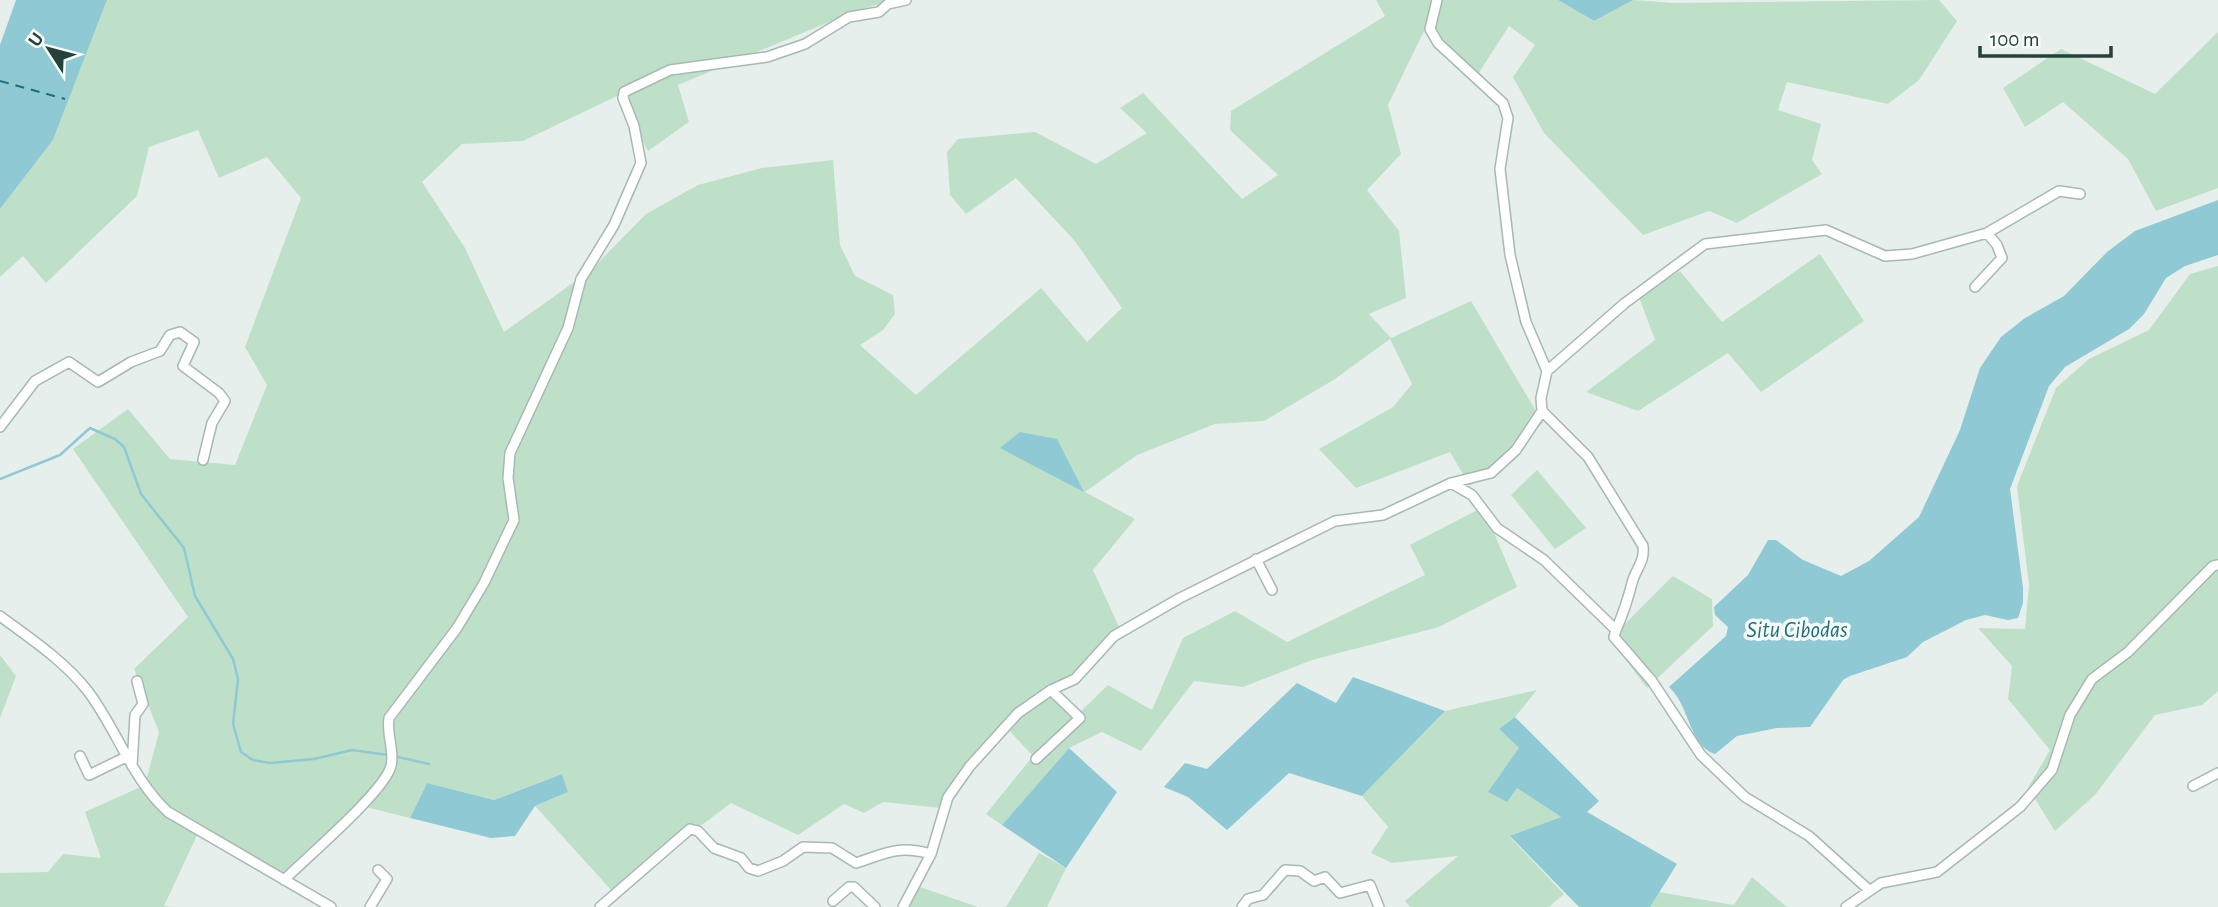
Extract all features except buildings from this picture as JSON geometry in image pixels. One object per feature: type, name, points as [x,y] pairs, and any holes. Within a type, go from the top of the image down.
[{"type":"street","points":[[284,880],[381,785],[392,765],[387,730],[389,718],[400,699],[457,628],[484,583],[513,520],[508,478],[510,453],[568,327],[581,279],[614,225],[640,163],[634,126],[623,98],[624,92],[670,70],[767,57],[805,44],[849,17],[879,12],[888,5],[906,0]]},
{"type":"street","points":[[903,907],[931,854],[944,805],[970,766],[1018,713],[1051,690],[1075,679],[1114,636],[1180,598],[1335,521],[1383,514],[1451,484],[1491,473],[1516,450],[1542,411],[1541,398],[1547,371],[1526,322],[1510,255],[1500,169],[1508,118],[1503,103],[1434,36],[1430,19],[1437,0]]},
{"type":"street","points":[[1547,371],[1625,303],[1705,244],[1826,230],[1885,256],[1912,254],[1987,233],[2059,191],[2080,194]]},
{"type":"street","points":[[1975,287],[2002,258],[1997,245],[1987,233]]},
{"type":"street","points":[[0,427],[35,382],[69,362],[98,382],[131,362],[160,351],[170,335],[180,332],[194,342],[183,366],[219,393],[225,401],[212,423],[204,460]]},
{"type":"street","points":[[1542,411],[1588,457],[1643,546],[1644,558],[1632,582],[1631,597],[1614,637],[1620,647],[1652,681],[1701,755],[1745,796],[1809,836],[1869,890]]},
{"type":"street","points":[[1451,484],[1472,495],[1497,528],[1544,560],[1616,630]]},
{"type":"street","points":[[1256,559],[1272,590]]},
{"type":"street","points":[[1846,907],[1881,883],[1937,872],[2020,807],[2052,770],[2070,715],[2092,679],[2128,652],[2213,566],[2218,565]]},
{"type":"street","points":[[0,617],[64,664],[88,692],[150,796],[168,812],[331,907]]},
{"type":"street","points":[[132,766],[135,715],[143,704],[137,681]]},
{"type":"street","points":[[1037,759],[1080,718],[1051,690]]},
{"type":"street","points":[[80,756],[89,775],[126,757]]},
{"type":"street","points":[[2193,786],[2218,773]]},
{"type":"street","points":[[600,907],[690,829],[698,831],[714,848],[741,858],[750,868],[758,871],[783,861],[803,847],[831,848],[856,863],[888,850],[910,848],[931,854]]},
{"type":"street","points":[[370,907],[387,880],[378,870]]},
{"type":"street","points":[[1242,907],[1248,899],[1263,895],[1270,889],[1284,870],[1300,871],[1314,881],[1325,877],[1339,893],[1370,885],[1379,907]]},
{"type":"street","points":[[833,901],[849,887],[854,887],[875,907]]},
{"type":"green space","points":[[107,0],[893,0],[855,11],[678,85],[689,122],[648,151],[617,96],[523,141],[462,144],[422,182],[465,248],[504,332],[591,270],[646,214],[698,185],[762,168],[833,160],[840,245],[855,276],[893,295],[895,314],[883,330],[860,345],[916,395],[1041,288],[1087,342],[1122,308],[1074,240],[1016,178],[966,214],[950,195],[947,152],[958,139],[1035,132],[1096,164],[1147,133],[1120,108],[1143,93],[1242,199],[1278,175],[1230,130],[1231,111],[1385,16],[1376,0],[1558,0],[1594,21],[1633,0],[1674,3],[1939,0],[1957,21],[1919,80],[1888,104],[1787,82],[1778,110],[1821,124],[1812,160],[1822,174],[1737,223],[1709,211],[1643,235],[1544,133],[1513,77],[1535,45],[1509,26],[1478,74],[1425,29],[1388,105],[1401,154],[1367,190],[1399,231],[1406,298],[1369,314],[1391,338],[1471,301],[1543,423],[1470,486],[1450,452],[1356,488],[1319,449],[1393,407],[1412,384],[1390,339],[1335,379],[1264,421],[1215,424],[1137,455],[1085,492],[1135,519],[1093,570],[1120,629],[1057,687],[1079,713],[1108,685],[1152,710],[1183,638],[1235,611],[1287,642],[1425,575],[1410,545],[1483,507],[1517,587],[1439,627],[1312,660],[1243,687],[1194,681],[1141,751],[1102,732],[1069,748],[1002,825],[986,814],[1033,756],[1006,727],[941,808],[883,802],[864,813],[844,804],[798,835],[731,803],[613,892],[535,806],[568,792],[562,774],[494,800],[427,783],[410,818],[366,807],[284,874],[199,831],[164,906],[173,907],[0,907],[0,873],[48,872],[63,854],[101,858],[85,812],[145,785],[159,732],[134,669],[188,617],[73,449],[128,409],[170,459],[235,465],[267,385],[245,347],[301,198],[267,157],[219,178],[198,130],[149,147],[137,196],[46,283],[23,256],[0,277],[0,209],[53,140]]},
{"type":"green space","points":[[2218,32],[2218,188],[2156,211],[2128,159],[2063,102],[2025,127],[2003,88],[2061,49],[2155,94]]},
{"type":"green space","points":[[1820,254],[1864,321],[1761,392],[1728,353],[1638,411],[1586,392],[1655,340],[1639,297],[1680,271],[1722,322]]},
{"type":"green space","points":[[2218,266],[2218,691],[2202,705],[2155,715],[2095,795],[2055,831],[2028,788],[2050,750],[2008,699],[2012,666],[1978,628],[2025,629],[2029,585],[2017,486],[2056,388],[2089,359],[2149,330],[2190,274]]},
{"type":"green space","points":[[1537,470],[1586,528],[1555,549],[1511,495]]},
{"type":"green space","points":[[1673,576],[1712,599],[1713,626],[1647,688],[1610,639]]},
{"type":"green space","points":[[0,655],[16,676],[0,718]]},
{"type":"green space","points":[[1537,690],[1515,717],[1499,729],[1519,748],[1517,788],[1561,817],[1510,837],[1564,894],[1549,907],[1410,907],[1405,901],[1458,856],[1392,863],[1371,853],[1388,827],[1362,796],[1445,711]]},
{"type":"green space","points":[[1039,853],[1066,868],[1047,907],[1006,907]]},
{"type":"green space","points":[[1752,877],[1787,907],[1650,907],[1659,892],[1734,905]]},
{"type":"green space","points":[[914,885],[978,907],[908,907]]},
{"type":"water","points":[[16,0],[107,0],[53,140],[0,209],[0,45]]},
{"type":"water","points":[[1558,0],[1633,0],[1594,21]]},
{"type":"water","name":"Situ Cibodas","points":[[2218,200],[2218,255],[2185,266],[2166,278],[2144,314],[2129,329],[2065,367],[2049,386],[2010,489],[2023,588],[2023,603],[2018,618],[2008,620],[1985,615],[1966,620],[1923,642],[1907,657],[1850,676],[1843,680],[1810,727],[1777,728],[1737,736],[1715,754],[1706,750],[1669,687],[1726,636],[1728,627],[1715,615],[1714,607],[1748,575],[1768,540],[1776,540],[1803,560],[1841,576],[1869,561],[1919,517],[1960,430],[1980,368],[2001,337],[2025,318],[2064,296],[2107,252],[2135,231]]},
{"type":"water","points":[[1020,432],[1057,439],[1084,492],[1000,448]]},
{"type":"water","points":[[1353,677],[1445,711],[1362,796],[1289,773],[1227,830],[1188,797],[1164,787],[1185,763],[1207,769],[1297,683],[1336,703]]},
{"type":"water","points":[[1515,717],[1599,801],[1587,812],[1677,864],[1650,907],[1579,907],[1510,836],[1561,817],[1517,788],[1507,802],[1488,792],[1519,748],[1499,729]]},
{"type":"water","points":[[1069,748],[1117,792],[1066,868],[1002,825]]},
{"type":"water","points":[[562,774],[568,792],[535,806],[515,836],[491,838],[410,818],[427,783],[494,800]]},
{"type":"waterway","points":[[0,479],[60,455],[90,428],[115,439],[124,447],[141,494],[184,548],[195,596],[233,659],[238,679],[233,724],[241,752],[253,760],[270,763],[314,759],[352,750],[388,755]]},
{"type":"waterway","points":[[394,756],[429,764]]},
{"type":"ferry route","points":[[0,81],[65,99]]}]
